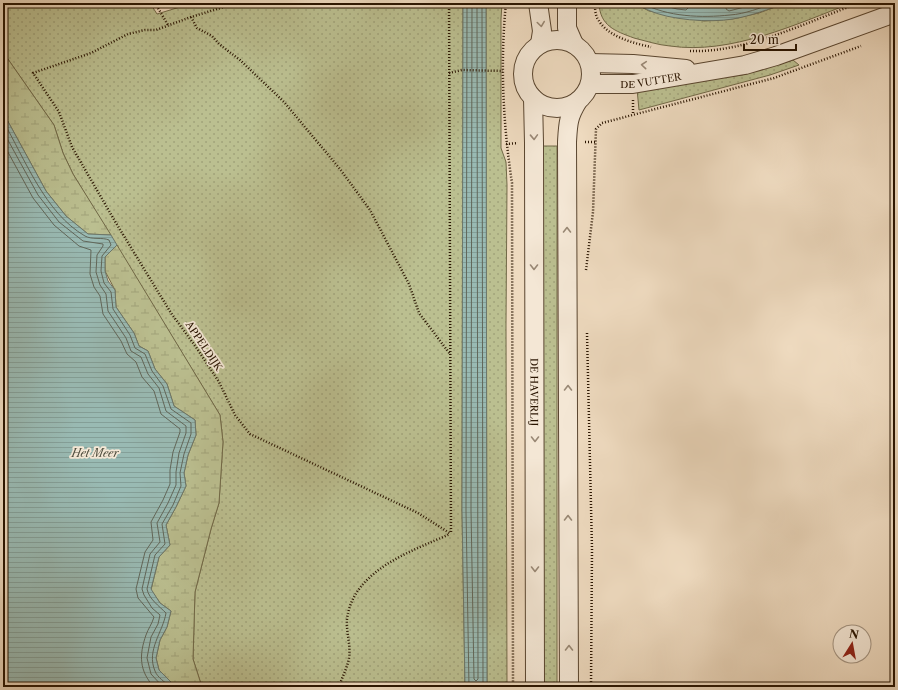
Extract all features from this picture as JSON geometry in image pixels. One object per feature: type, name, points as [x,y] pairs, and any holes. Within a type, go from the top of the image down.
[{"type":"street","points":[[538,3],[542,31],[540,44]]},
{"type":"street","points":[[567,3],[567,28],[574,44]]},
{"type":"street","name":"DE VUTTER","points":[[590,84],[633,84],[745,65],[776,56],[895,13]]},
{"type":"street","points":[[551,40],[563,40],[574,44],[584,52],[590,63],[592,73],[590,84],[586,93],[578,101],[567,107],[555,108],[543,105],[533,98],[523,80],[523,69],[526,59],[532,50],[540,44],[551,40]]},
{"type":"street","name":"DE VUTTER","points":[[590,63],[633,64],[710,71]]},
{"type":"street","name":"DE HAVERLIJ","points":[[533,98],[535,687]]},
{"type":"street","points":[[569,687],[567,142],[570,117],[578,101]]},
{"type":"path","points":[[155,3],[168,25],[237,3]]},
{"type":"path","points":[[339,687],[349,658],[349,633],[347,621],[349,610],[354,597],[361,587],[384,565],[408,552],[451,534],[449,3]]},
{"type":"path","points":[[506,3],[504,20],[503,71],[506,144],[512,183],[512,687]]},
{"type":"path","points":[[595,3],[598,21],[611,33],[625,40],[658,48]]},
{"type":"path","points":[[686,51],[701,52],[734,48],[769,37],[859,3]]},
{"type":"path","points":[[191,17],[197,28],[212,36],[219,44],[240,60],[284,102],[340,169],[370,210],[409,284],[419,313],[450,354]]},
{"type":"path","name":"APPELDIJK","points":[[168,25],[156,30],[145,30],[128,34],[91,53],[33,73],[59,112],[72,147],[116,223],[172,313],[219,382],[235,415],[250,434],[418,513],[451,534]]},
{"type":"path","points":[[449,73],[462,70],[503,71]]},
{"type":"path","points":[[586,277],[593,212],[596,128],[602,123],[633,115]]},
{"type":"path","points":[[587,331],[592,549],[591,687]]},
{"type":"green space","points":[[3,3],[150,3],[157,14],[193,3],[463,3],[462,510],[465,687],[202,687],[193,659],[195,592],[219,503],[223,442],[220,415],[73,174],[63,153],[54,125],[3,52]]},
{"type":"green space","points":[[486,3],[502,3],[501,148],[506,162],[507,185],[507,687],[487,687]]},
{"type":"green space","points":[[599,3],[634,3],[649,11],[704,21],[732,19],[759,13],[786,3],[852,3],[763,36],[740,42],[693,48],[661,45],[621,33],[610,26],[602,17]]},
{"type":"green space","points":[[675,3],[737,3],[705,6]]},
{"type":"green space","points":[[3,52],[54,125],[63,153],[73,174],[111,235],[88,234],[66,216],[46,191],[5,116],[3,115]]},
{"type":"green space","points":[[793,60],[799,65],[770,75],[639,110],[637,89],[742,75]]},
{"type":"green space","points":[[542,146],[557,146],[557,687],[541,687]]},
{"type":"green space","points":[[117,245],[220,415],[223,442],[219,503],[195,592],[193,659],[202,687],[174,687],[174,685],[159,670],[156,658],[160,640],[167,627],[171,611],[160,603],[151,590],[159,557],[170,545],[166,525],[186,486],[184,473],[188,455],[196,435],[195,420],[174,406],[167,384],[155,369],[148,351],[139,346],[134,333],[116,307],[115,290],[105,271],[105,257]]},
{"type":"water","points":[[463,3],[486,3],[487,687],[465,687],[462,510]]},
{"type":"water","points":[[634,3],[675,3],[705,6],[737,3],[786,3],[733,19],[702,21],[667,16],[648,10]]},
{"type":"water","name":"Het Meer","points":[[3,115],[5,116],[46,191],[66,216],[88,234],[111,235],[117,245],[105,257],[105,271],[108,281],[115,290],[116,307],[134,333],[139,346],[148,351],[155,369],[167,384],[174,406],[195,420],[196,435],[188,455],[184,473],[186,486],[166,525],[170,545],[159,557],[151,589],[160,603],[171,611],[167,627],[160,640],[156,658],[159,670],[174,685],[174,687],[3,687]]}]
